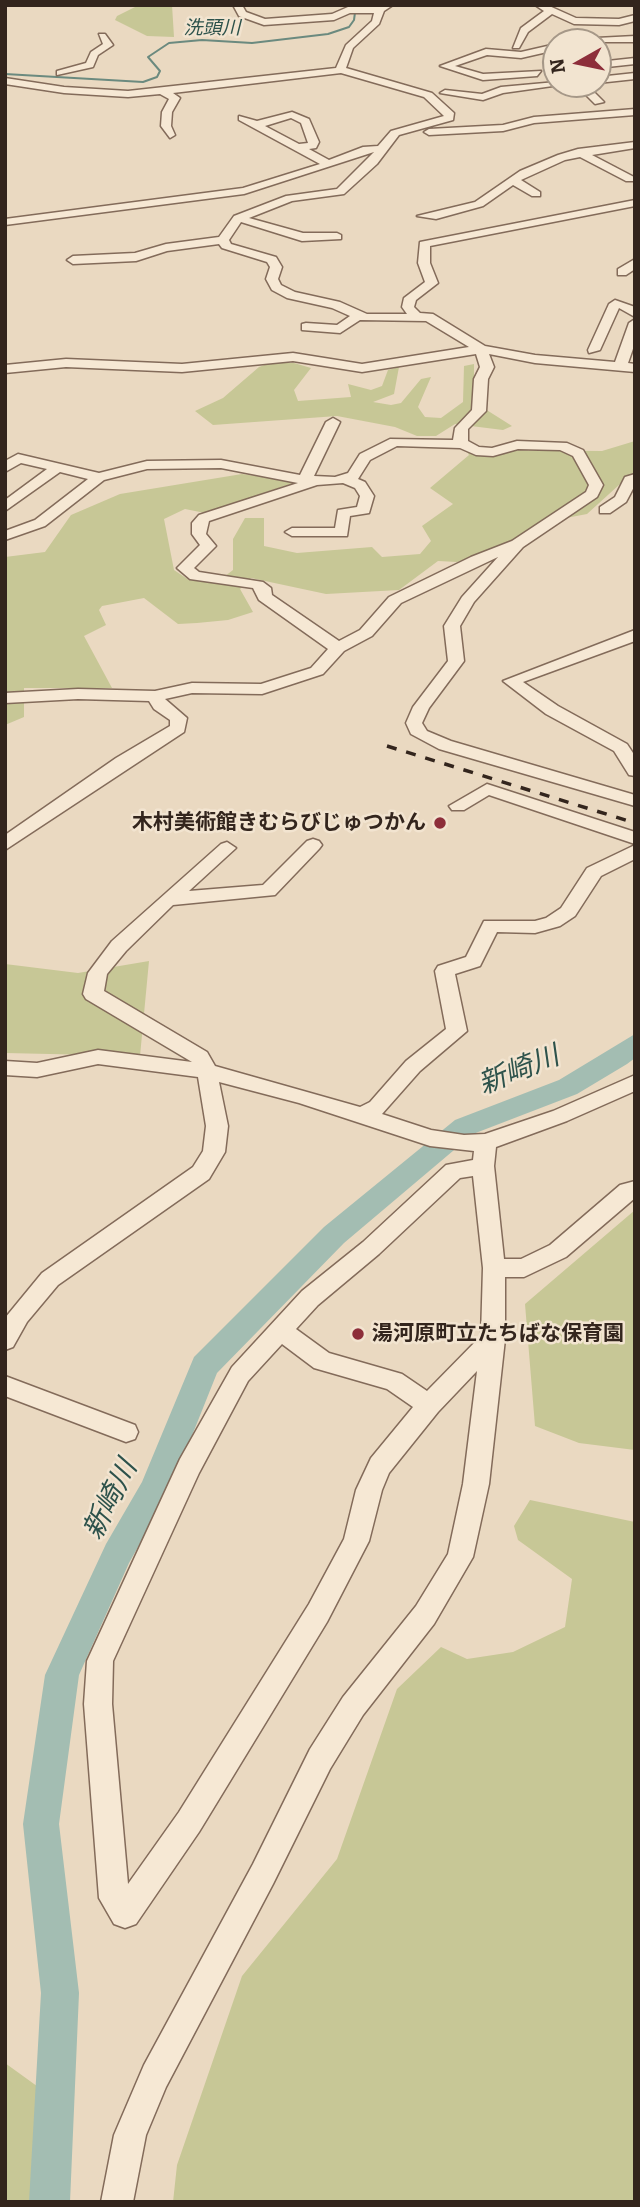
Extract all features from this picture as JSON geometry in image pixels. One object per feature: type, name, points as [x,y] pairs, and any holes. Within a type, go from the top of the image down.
[{"type":"street","points":[[237,5],[242,14],[264,22],[334,17],[348,10]]},
{"type":"street","points":[[331,5],[348,10],[384,8]]},
{"type":"street","points":[[539,5],[573,21],[602,23],[633,19]]},
{"type":"street","points":[[342,70],[340,65],[349,47],[376,22],[384,8]]},
{"type":"street","points":[[516,46],[524,30],[550,10]]},
{"type":"street","points":[[602,23],[615,11]]},
{"type":"street","points":[[79,90],[60,75],[90,65],[94,54],[108,45],[102,36]]},
{"type":"street","points":[[612,40],[635,39]]},
{"type":"street","points":[[498,78],[483,77],[445,66],[486,52],[521,55],[542,50]]},
{"type":"street","points":[[612,63],[635,61]]},
{"type":"street","points":[[616,63],[634,76]]},
{"type":"street","points":[[5,81],[128,94],[228,85],[267,77],[299,78],[342,70],[364,79],[404,86],[428,95],[449,113],[449,118],[440,123]]},
{"type":"street","points":[[501,90],[498,74],[542,72]]},
{"type":"street","points":[[612,78],[634,76]]},
{"type":"street","points":[[445,93],[457,85]]},
{"type":"street","points":[[483,97],[501,90],[542,86]]},
{"type":"street","points":[[163,92],[175,98],[167,112],[166,126],[170,135]]},
{"type":"street","points":[[428,95],[445,93],[498,100],[490,107]]},
{"type":"street","points":[[595,98],[599,102]]},
{"type":"street","points":[[5,222],[243,191],[414,133],[503,128],[534,120],[635,112]]},
{"type":"street","points":[[255,125],[292,116],[305,121],[314,142],[312,146],[300,147]]},
{"type":"street","points":[[243,118],[328,164]]},
{"type":"street","points":[[74,260],[136,257],[166,248],[223,240],[238,218],[290,198],[340,192],[373,162],[395,133],[467,118]]},
{"type":"street","points":[[272,134],[309,126]]},
{"type":"street","points":[[423,216],[436,216],[479,204],[512,180],[578,152],[634,148]]},
{"type":"street","points":[[578,152],[630,179]]},
{"type":"street","points":[[512,180],[536,194]]},
{"type":"street","points":[[137,205],[146,198],[139,187]]},
{"type":"street","points":[[415,316],[408,307],[410,298],[432,283],[422,247],[428,242],[485,234],[635,203]]},
{"type":"street","points":[[238,218],[302,237],[337,237]]},
{"type":"street","points":[[5,698],[78,694],[155,696],[192,688],[262,689],[317,671],[338,648],[366,633],[395,600],[518,544],[592,494],[596,485],[579,453],[562,446],[543,444],[475,451],[463,444],[459,438],[462,428],[479,411],[481,379],[486,367],[481,349],[429,317],[380,319],[358,316],[336,305],[291,295],[276,287],[272,279],[276,267],[272,260],[226,246],[223,240]]},
{"type":"street","points":[[622,272],[635,263]]},
{"type":"street","points":[[627,346],[596,346],[615,304],[626,306],[635,313]]},
{"type":"street","points":[[5,369],[66,363],[192,367],[340,328],[358,316]]},
{"type":"street","points":[[301,338],[362,368],[481,349],[536,359],[628,367],[627,346],[635,323]]},
{"type":"street","points":[[305,480],[319,456],[333,422]]},
{"type":"street","points":[[5,468],[18,458],[99,477],[157,463],[220,464],[323,481],[345,479],[359,471],[365,457],[395,442],[463,444]]},
{"type":"street","points":[[5,507],[57,468]]},
{"type":"street","points":[[5,536],[40,523],[99,477]]},
{"type":"street","points":[[605,510],[621,499],[630,480],[635,478]]},
{"type":"street","points":[[292,532],[342,533],[343,513],[364,510],[368,496],[360,485],[345,479]]},
{"type":"street","points":[[323,481],[204,518],[199,523],[199,534],[208,546],[185,568],[204,578],[232,579],[258,585],[263,588],[264,597],[338,648]]},
{"type":"street","points":[[518,544],[468,600],[452,626],[456,661],[421,707],[414,723],[420,734],[444,745],[635,801]]},
{"type":"street","points":[[635,635],[511,681],[552,710],[621,748],[635,771]]},
{"type":"street","points":[[5,844],[122,762],[178,728],[179,718],[160,705],[155,696]]},
{"type":"street","points":[[458,806],[487,789],[635,838]]},
{"type":"street","points":[[168,899],[268,891],[313,845]]},
{"type":"street","points":[[5,1340],[19,1315],[50,1279],[201,1173],[214,1152],[217,1126],[207,1071],[200,1057],[93,994],[98,973],[119,946],[227,848]]},
{"type":"street","points":[[361,1116],[377,1107],[412,1066],[457,1031],[445,971],[473,961],[491,925],[535,927],[553,922],[568,912],[594,872],[635,851]]},
{"type":"street","points":[[5,1068],[37,1070],[76,1059],[98,1057],[207,1071],[302,1096],[430,1138],[477,1150]]},
{"type":"street","points":[[493,1339],[429,1405],[380,1466],[369,1490],[356,1541],[318,1613],[189,1822],[125,1913],[114,1898],[98,1704],[100,1661],[214,1419],[240,1374],[310,1298],[371,1248],[432,1188],[477,1150],[635,1082]]},
{"type":"street","points":[[117,2202],[130,2135],[155,2076],[320,1759],[353,1706],[425,1615],[460,1557],[476,1484],[493,1339],[494,1268],[477,1150]]},
{"type":"street","points":[[494,1268],[524,1268],[558,1251],[628,1191],[635,1189]]},
{"type":"street","points":[[281,1330],[322,1361],[394,1381],[429,1405]]},
{"type":"street","points":[[5,1386],[126,1432]]},
{"type":"green space","points":[[139,5],[172,5],[174,37],[147,36],[115,20],[117,16]]},
{"type":"green space","points":[[270,363],[294,363],[311,368],[294,390],[298,401],[351,397],[348,384],[371,390],[382,386],[388,370],[399,367],[394,394],[373,402],[391,405],[401,403],[421,379],[431,377],[418,407],[425,417],[441,418],[463,402],[464,366],[474,364],[474,402],[512,426],[503,430],[455,424],[436,436],[417,436],[395,427],[337,416],[213,425],[195,411],[223,398],[259,367]]},
{"type":"green space","points":[[635,441],[635,474],[630,475],[587,514],[545,522],[510,543],[475,557],[457,562],[438,561],[399,590],[326,594],[251,578],[240,589],[253,612],[228,620],[197,623],[178,624],[144,598],[102,606],[99,610],[106,625],[84,636],[112,688],[24,688],[24,717],[5,725],[5,557],[45,552],[71,515],[120,494],[242,474],[296,482],[205,513],[185,509],[164,519],[174,570],[189,580],[216,583],[233,570],[233,539],[245,518],[264,518],[264,546],[297,553],[372,547],[382,557],[420,554],[431,541],[422,526],[453,504],[430,488],[469,455],[466,450],[602,451]]},
{"type":"green space","points":[[149,961],[140,1056],[5,1053],[5,964],[78,973]]},
{"type":"green space","points":[[635,1210],[635,1450],[579,1443],[535,1426],[525,1304]]},
{"type":"green space","points":[[530,1500],[635,1522],[635,2202],[173,2202],[177,2165],[242,1976],[337,1859],[397,1689],[441,1647],[467,1659],[513,1652],[565,1627],[572,1579],[518,1540],[514,1526]]},
{"type":"green space","points":[[5,2063],[41,2089],[44,2202],[5,2202]]},
{"type":"waterway","name":"洗頭川","points":[[5,74],[143,82],[157,77],[160,71],[148,57],[169,43],[202,40],[252,43],[328,34],[349,27],[354,20],[356,5]]},
{"type":"waterway","name":"新崎川","points":[[49,2202],[60,1993],[41,1824],[62,1675],[117,1554],[155,1488],[205,1366],[334,1235],[464,1127],[568,1087],[618,1058],[635,1043]]},
{"type":"railway","points":[[387,746],[635,823]]},
{"type":"place","name":"木村美術館きむらびじゅつかん","points":[[440,823]]},
{"type":"place","name":"湯河原町立たちばな保育園","points":[[358,1334]]}]
